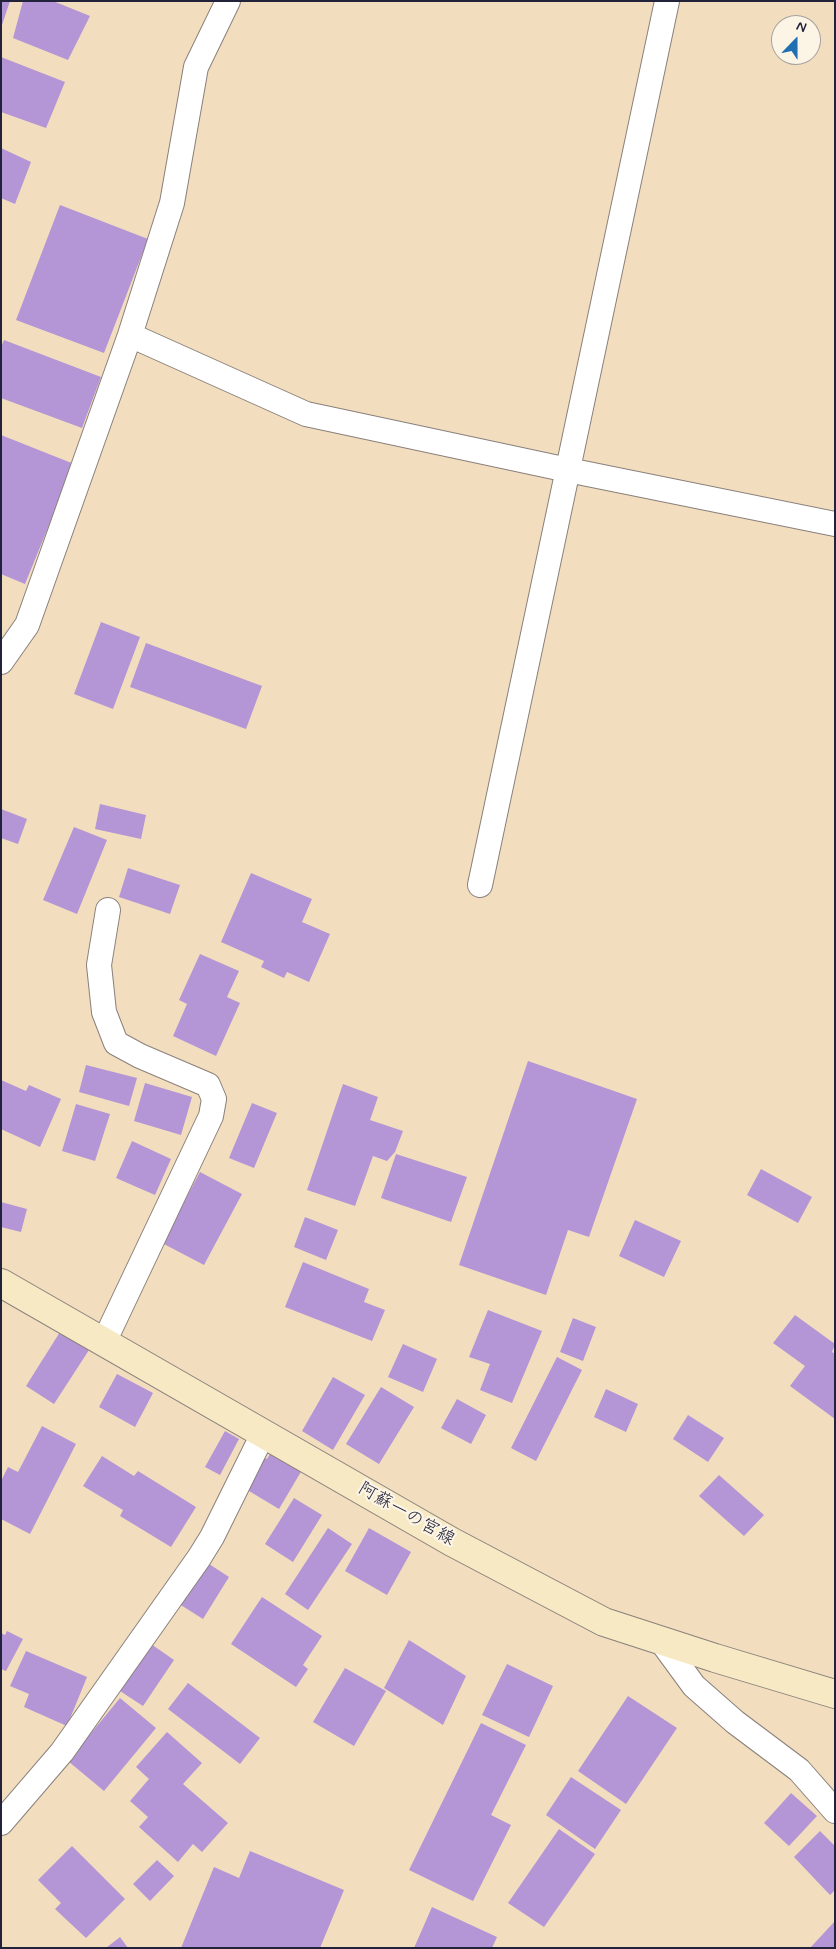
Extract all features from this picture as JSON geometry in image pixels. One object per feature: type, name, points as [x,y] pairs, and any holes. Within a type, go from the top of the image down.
[{"type":"main road","name":"阿蘇一の宮線","points":[[1,1283],[452,1542],[595,1618],[661,1641],[835,1694]]},
{"type":"street","points":[[1,662],[27,626],[130,335],[172,203],[196,67],[228,1]]},
{"type":"street","points":[[480,885],[667,1]]},
{"type":"street","points":[[130,335],[306,414],[835,524]]},
{"type":"street","points":[[104,1342],[211,1116],[214,1098],[208,1085],[140,1056],[116,1043],[104,1012],[99,964],[108,910]]},
{"type":"street","points":[[1,1823],[62,1752],[199,1558],[212,1537],[264,1434]]},
{"type":"street","points":[[661,1641],[694,1686],[735,1722],[799,1770],[835,1811]]},
{"type":"building","points":[[1,1],[10,1],[2,25],[1,25]]},
{"type":"building","points":[[23,1],[53,1],[90,16],[68,60],[13,38]]},
{"type":"building","points":[[1,57],[65,82],[46,128],[1,112]]},
{"type":"building","points":[[1,148],[31,162],[15,204],[1,198]]},
{"type":"building","points":[[60,205],[148,239],[104,353],[16,320]]},
{"type":"building","points":[[4,340],[101,377],[82,428],[1,398],[1,347]]},
{"type":"building","points":[[1,435],[74,464],[25,584],[1,574]]},
{"type":"building","points":[[101,622],[140,637],[113,709],[74,694]]},
{"type":"building","points":[[146,643],[262,686],[246,729],[130,687]]},
{"type":"building","points":[[100,804],[146,815],[141,839],[95,829]]},
{"type":"building","points":[[1,809],[27,819],[18,844],[1,838]]},
{"type":"building","points":[[74,827],[107,840],[77,914],[43,900]]},
{"type":"building","points":[[128,868],[180,885],[170,914],[119,897]]},
{"type":"building","points":[[251,873],[312,899],[302,922],[330,934],[309,982],[287,972],[284,978],[261,967],[264,961],[221,942]]},
{"type":"building","points":[[200,954],[239,971],[227,997],[240,1003],[216,1056],[173,1036],[187,1004],[179,1000]]},
{"type":"building","points":[[528,1061],[637,1099],[589,1237],[568,1230],[546,1295],[459,1265]]},
{"type":"building","points":[[86,1065],[137,1078],[129,1106],[79,1092]]},
{"type":"building","points":[[1,1080],[26,1091],[29,1085],[61,1099],[40,1147],[1,1129]]},
{"type":"building","points":[[145,1083],[192,1097],[181,1135],[134,1121]]},
{"type":"building","points":[[343,1084],[378,1097],[370,1120],[403,1131],[395,1152],[387,1161],[373,1156],[355,1206],[307,1190]]},
{"type":"building","points":[[252,1103],[277,1113],[254,1168],[229,1158]]},
{"type":"building","points":[[76,1104],[110,1114],[95,1161],[62,1151]]},
{"type":"building","points":[[132,1141],[171,1159],[155,1195],[116,1178]]},
{"type":"building","points":[[396,1154],[467,1177],[451,1222],[381,1198]]},
{"type":"building","points":[[761,1169],[812,1197],[798,1223],[747,1195]]},
{"type":"building","points":[[200,1172],[242,1194],[204,1265],[162,1243]]},
{"type":"building","points":[[1,1202],[27,1209],[21,1232],[1,1227]]},
{"type":"building","points":[[305,1217],[338,1230],[326,1260],[294,1247]]},
{"type":"building","points":[[635,1220],[681,1241],[664,1277],[619,1256]]},
{"type":"building","points":[[303,1262],[369,1289],[364,1302],[385,1310],[372,1341],[285,1307]]},
{"type":"building","points":[[488,1310],[542,1331],[512,1403],[480,1390],[490,1364],[469,1357]]},
{"type":"building","points":[[795,1315],[835,1344],[832,1352],[835,1354],[835,1419],[790,1386],[805,1366],[773,1343]]},
{"type":"building","points":[[573,1318],[596,1327],[583,1361],[560,1352]]},
{"type":"building","points":[[60,1332],[89,1350],[54,1404],[26,1386]]},
{"type":"building","points":[[403,1344],[437,1359],[423,1392],[388,1377]]},
{"type":"building","points":[[557,1357],[582,1370],[536,1461],[511,1448]]},
{"type":"building","points":[[117,1374],[153,1393],[135,1427],[99,1407]]},
{"type":"building","points":[[333,1377],[365,1395],[333,1450],[302,1431]]},
{"type":"building","points":[[381,1387],[414,1407],[379,1464],[346,1444]]},
{"type":"building","points":[[606,1389],[638,1404],[626,1432],[594,1417]]},
{"type":"building","points":[[457,1399],[486,1415],[471,1444],[441,1428]]},
{"type":"building","points":[[688,1415],[724,1438],[708,1462],[673,1439]]},
{"type":"building","points":[[42,1426],[76,1444],[30,1534],[1,1519],[1,1481],[8,1467],[18,1472]]},
{"type":"building","points":[[225,1431],[239,1439],[220,1475],[205,1467]]},
{"type":"building","points":[[271,1452],[302,1470],[279,1509],[244,1488],[263,1457],[267,1459]]},
{"type":"building","points":[[102,1456],[134,1476],[138,1471],[196,1507],[171,1547],[120,1516],[123,1510],[83,1486]]},
{"type":"building","points":[[719,1475],[764,1515],[744,1536],[699,1496]]},
{"type":"building","points":[[294,1498],[322,1515],[293,1562],[265,1544]]},
{"type":"building","points":[[328,1528],[352,1544],[308,1610],[285,1594]]},
{"type":"building","points":[[369,1528],[411,1552],[387,1595],[345,1571]]},
{"type":"building","points":[[203,1560],[229,1577],[203,1619],[176,1602]]},
{"type":"building","points":[[262,1597],[322,1636],[303,1665],[308,1669],[296,1687],[231,1644]]},
{"type":"building","points":[[7,1631],[23,1639],[6,1671],[1,1669],[1,1633],[5,1635]]},
{"type":"building","points":[[409,1640],[466,1676],[443,1725],[384,1688]]},
{"type":"building","points":[[151,1644],[174,1660],[143,1706],[120,1691]]},
{"type":"building","points":[[26,1651],[87,1677],[67,1726],[24,1707],[29,1694],[10,1686]]},
{"type":"building","points":[[507,1664],[553,1686],[529,1737],[482,1715]]},
{"type":"building","points":[[345,1668],[386,1691],[354,1746],[313,1722]]},
{"type":"building","points":[[188,1683],[260,1738],[240,1764],[168,1709]]},
{"type":"building","points":[[628,1696],[677,1728],[626,1804],[578,1771]]},
{"type":"building","points":[[120,1698],[156,1728],[104,1791],[68,1761]]},
{"type":"building","points":[[481,1723],[526,1745],[491,1815],[511,1825],[473,1901],[409,1870]]},
{"type":"building","points":[[167,1732],[202,1763],[183,1784],[228,1823],[202,1852],[193,1844],[178,1862],[139,1827],[148,1817],[130,1801],[149,1779],[136,1767]]},
{"type":"building","points":[[571,1777],[621,1810],[595,1849],[546,1815]]},
{"type":"building","points":[[791,1793],[817,1816],[789,1846],[764,1823]]},
{"type":"building","points":[[559,1829],[595,1854],[544,1927],[508,1903]]},
{"type":"building","points":[[820,1831],[835,1846],[835,1890],[830,1895],[794,1857]]},
{"type":"building","points":[[72,1846],[125,1899],[86,1938],[55,1909],[61,1903],[38,1880]]},
{"type":"building","points":[[250,1851],[344,1890],[320,1948],[181,1948],[214,1867],[239,1878]]},
{"type":"building","points":[[157,1860],[174,1876],[150,1901],[133,1884]]},
{"type":"building","points":[[432,1907],[497,1937],[492,1948],[414,1948]]},
{"type":"building","points":[[835,1921],[835,1948],[810,1948]]},
{"type":"building","points":[[120,1937],[128,1948],[106,1948]]}]
